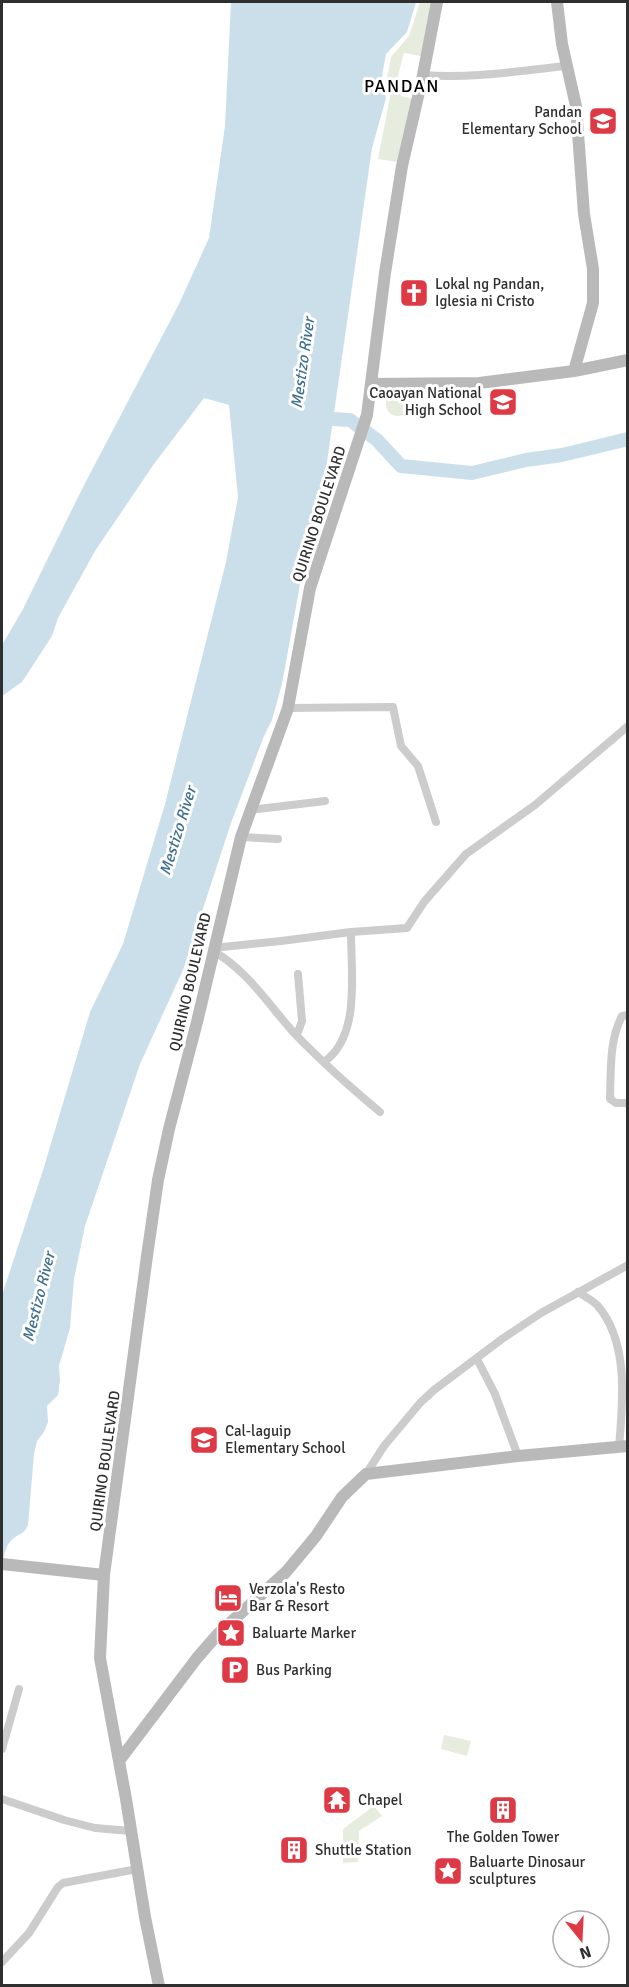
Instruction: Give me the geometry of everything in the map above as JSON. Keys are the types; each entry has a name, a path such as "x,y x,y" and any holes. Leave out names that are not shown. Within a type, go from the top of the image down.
{"street":[{"name":"QUIRINO BOULEVARD","path":"159,1986 100,1658 104,1575 159,1180 169,1128 241,837 288,708 310,588 367,415 377,326 402,166 437,2"},
{"path":"557,2 566,66 576,106 584,214 594,284 593,303 574,372"},
{"path":"423,75 467,76 566,66"},
{"path":"372,384 466,384 574,372 627,360"},
{"path":"288,708 393,707 401,746 418,766 436,822"},
{"path":"213,949 351,932 407,928 424,902 466,854 536,805 627,726"},
{"path":"250,810 325,801"},
{"path":"241,837 278,839"},
{"path":"324,1062 341,1045 350,1023 351,932"},
{"path":"213,949 239,969 297,1035 380,1112"},
{"path":"297,1035 302,1021 298,974"},
{"path":"627,1015 622,1016 616,1026 610,1099 616,1103 627,1103"},
{"path":"119,1761 197,1658 218,1634 286,1572 316,1536 342,1497 366,1474 384,1446 420,1403 434,1390 531,1319 627,1265"},
{"path":"366,1474 623,1446 623,1394 619,1348 612,1326 598,1306 578,1292"},
{"path":"477,1359 506,1421 518,1456"},
{"path":"2,1564 104,1575"},
{"path":"2,1749 20,1689"},
{"path":"2,1799 95,1828 131,1831"},
{"path":"2,1962 28,1933 58,1887 63,1883 137,1869"}],"shaded area":[{"path":"420,2 432,2 421,56 404,53 396,83 401,96 413,99 398,162 378,159 390,97 386,83 391,57 409,36"},
{"path":"398,392 407,395 410,404 407,413 398,416 389,413 386,404 389,395"},
{"path":"444,1735 471,1741 467,1756 441,1749"},
{"path":"374,1806 382,1816 359,1831 358,1862 343,1863 343,1829"}],"water":[{"name":"Mestizo River","path":"231,2 416,2 407,32 386,54 381,82 386,98 372,148 326,469 306,551 282,684 272,720 231,823 183,970 140,1064 85,1226 74,1279 70,1328 59,1366 58,1395 47,1406 48,1422 37,1441 34,1454 28,1525 23,1532 10,1541 4,1555 2,1575 2,1295 44,1167 90,1012 123,944 165,804 226,562 238,497 229,405 204,398 154,464 95,551 58,618 52,636 22,682 2,696 2,645 23,609 82,489 179,304 209,238 225,126"}],"waterway":[{"path":"316,418 350,420 377,440 401,466 472,473 628,439"}],"place":[{"name":"Pandan Elementary School","path":"603,121"},
{"name":"Lokal ng Pandan, Iglesia ni Cristo","path":"414,293"},
{"name":"Caoayan National High School","path":"503,402"},
{"name":"Cal-laguip Elementary School","path":"204,1440"},
{"name":"Verzola's Resto Bar & Resort","path":"228,1598"},
{"name":"Baluarte Marker","path":"231,1633"},
{"name":"Bus Parking","path":"235,1670"},
{"name":"Chapel","path":"337,1800"},
{"name":"The Golden Tower","path":"503,1810"},
{"name":"Shuttle Station","path":"294,1850"},
{"name":"Baluarte Dinosaur sculptures","path":"448,1871"}],"district":[{"name":"PANDAN","path":"402,86"}]}
